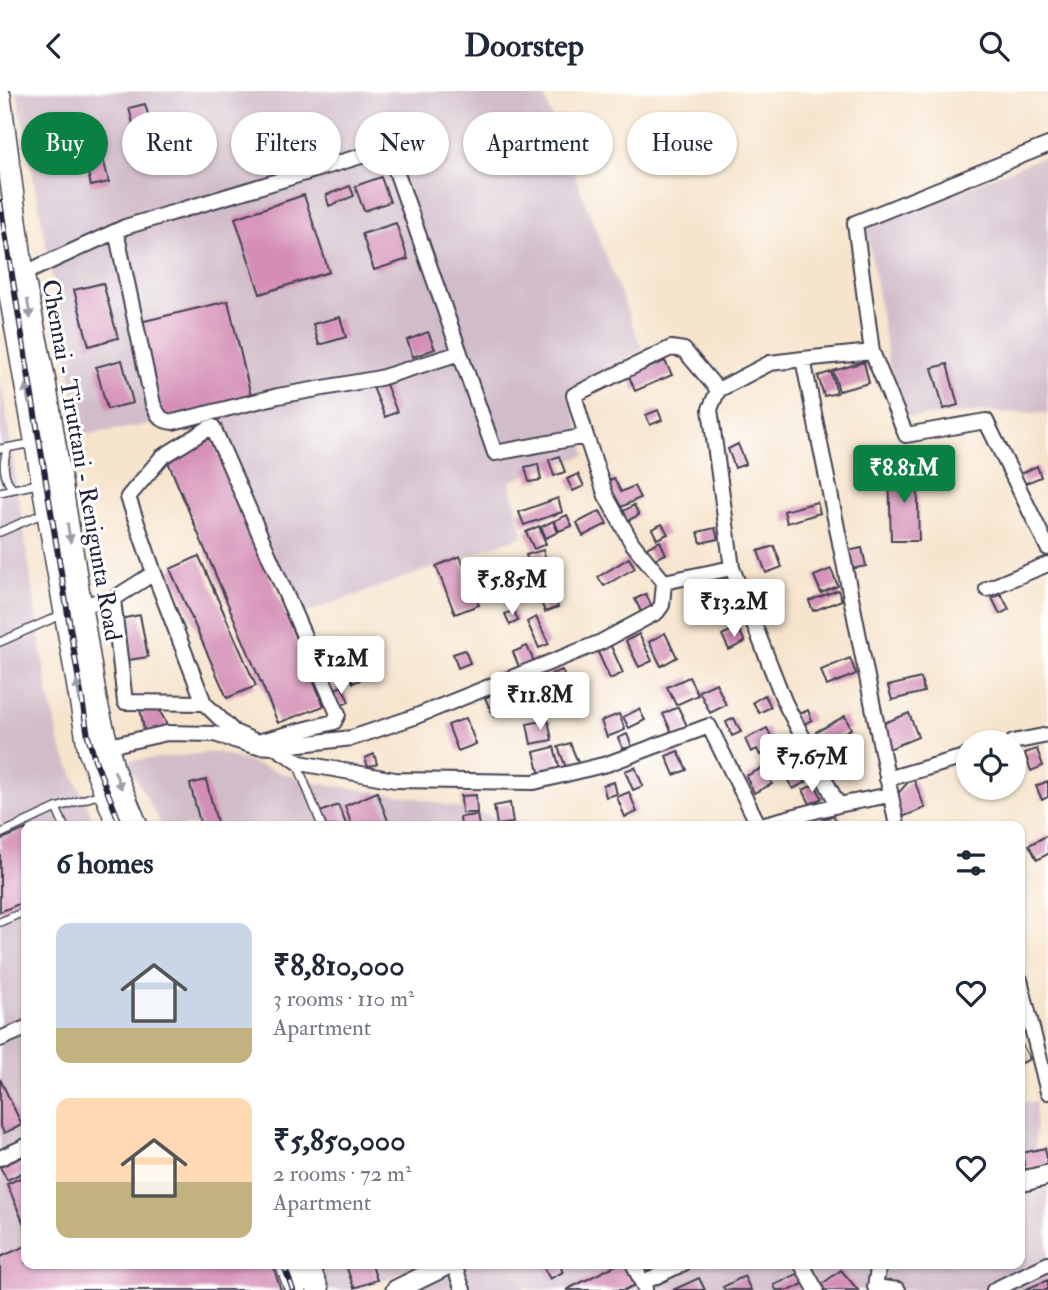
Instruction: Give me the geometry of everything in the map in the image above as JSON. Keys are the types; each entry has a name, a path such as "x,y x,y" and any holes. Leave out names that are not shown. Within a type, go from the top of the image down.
{"main road":[{"name":"Chennai - Tiruttani - Renigunta Road","path":"0,96 10,280 45,382 72,609 105,793 116,821"},
{"name":"Chennai - Tiruttani - Renigunta Road","path":"0,227 47,512 72,609"},
{"name":"Chennai - Tiruttani - Renigunta Road","path":"98,749 114,771 135,821"},
{"path":"1025,1181 1048,1175"},
{"path":"288,1269 296,1290"},
{"path":"309,1269 318,1290"},
{"path":"396,1290 440,1269"}],"street":[{"path":"1048,145 855,223 872,352 906,435 986,421 1048,548"},
{"path":"10,280 116,231 388,148 495,453 586,436"},
{"path":"116,231 153,404 158,416 164,421 173,422 278,396 380,378 460,353"},
{"path":"98,749 167,733 214,734 254,746 275,747 352,738 414,717 601,642 657,612 662,605 664,582 632,543 606,496 574,395 671,348 684,350 718,390"},
{"path":"838,805 785,703 732,568 709,409 718,390 770,363 872,352"},
{"path":"803,359 896,821"},
{"path":"213,428 338,714 334,722 257,742 234,732 204,702 154,573 128,497 162,457 213,428"},
{"path":"986,589 1048,564"},
{"path":"664,582 732,568"},
{"path":"72,609 113,599 154,573"},
{"path":"113,599 125,702 204,702"},
{"path":"275,747 296,761 395,780 534,782 607,764 709,726 756,821"},
{"path":"1026,739 1048,735"},
{"path":"887,779 956,759"},
{"path":"776,821 890,795"},
{"path":"1025,1000 1048,1091"},
{"path":"0,1039 21,1030"},
{"path":"0,1158 21,1148"},
{"path":"994,1290 1048,1263"},
{"path":"454,1269 463,1290"},
{"path":"636,1269 644,1287 674,1269"},
{"path":"805,1269 816,1290"},
{"path":"878,1269 876,1287 898,1290"}],"lane":[{"path":"13,489 8,483 5,471 4,448 35,443"},
{"path":"0,492 42,483"},
{"path":"0,532 47,512"},
{"path":"0,642 72,609"},
{"path":"296,761 320,821"},
{"path":"28,821 56,808 105,793"},
{"path":"56,808 62,821"},
{"path":"0,834 21,824"},
{"path":"0,922 21,913"}],"shaded area":[{"path":"17,91 542,91 550,112 463,112 463,175 575,175 642,349 570,396 586,455 510,481 523,536 299,615 212,415 82,435 33,175 108,175 108,112 21,112"},
{"path":"1048,155 1048,413 990,412 909,417 890,371 867,228"},
{"path":"0,373 47,687 60,745 94,821 21,821 21,1248 0,1257"},
{"path":"217,752 310,782 417,798 511,821 159,821 127,761"},
{"path":"1025,1102 1036,1102 1035,1167 1025,1167"},
{"path":"1048,1188 1048,1290 529,1290 528,1287 521,1290 407,1290 455,1269 1025,1269 1025,1196"},
{"path":"317,1269 409,1269 359,1290 326,1290"}],"building":[{"path":"145,104 147,112 130,112 129,108"},
{"path":"88,175 107,175 109,182 91,186"},
{"path":"381,177 390,202 364,211 355,186"},
{"path":"350,186 354,196 329,206 326,195"},
{"path":"304,195 329,272 260,294 235,218"},
{"path":"396,223 408,259 374,270 362,234"},
{"path":"103,283 118,338 89,346 74,290"},
{"path":"228,301 251,396 164,417 140,322"},
{"path":"340,317 346,337 319,345 313,324"},
{"path":"428,332 435,349 413,357 407,340"},
{"path":"122,360 133,403 107,409 96,367"},
{"path":"665,361 672,375 635,391 629,376"},
{"path":"864,362 869,383 839,391 833,371"},
{"path":"947,364 958,405 944,409 932,368"},
{"path":"831,372 837,393 824,396 818,376"},
{"path":"385,382 397,412 385,417 373,387"},
{"path":"658,410 662,420 650,425 646,415"},
{"path":"212,436 324,706 278,723 166,457"},
{"path":"738,444 746,464 735,468 728,449"},
{"path":"559,456 565,472 554,476 549,460"},
{"path":"538,464 541,480 529,482 525,467"},
{"path":"1037,466 1041,477 1024,484 1020,474"},
{"path":"917,469 919,541 891,541 889,470"},
{"path":"578,474 584,486 573,491 567,479"},
{"path":"614,478 621,492 634,486 640,498 617,509 604,483"},
{"path":"558,498 562,512 524,525 519,512"},
{"path":"817,502 820,513 787,523 784,511"},
{"path":"634,505 639,515 627,521 622,512"},
{"path":"600,511 607,524 583,536 577,523"},
{"path":"567,515 572,526 559,531 554,521"},
{"path":"553,521 558,532 546,538 541,527"},
{"path":"662,524 668,534 657,539 652,529"},
{"path":"539,526 546,544 534,549 526,532"},
{"path":"715,528 718,539 701,543 698,532"},
{"path":"660,541 666,554 652,560 646,548"},
{"path":"774,546 782,567 766,573 758,551"},
{"path":"862,548 866,566 851,569 848,551"},
{"path":"543,550 551,576 534,581 526,555"},
{"path":"199,556 256,686 227,698 170,569"},
{"path":"460,556 479,605 455,614 436,566"},
{"path":"629,558 635,568 604,586 598,577"},
{"path":"831,569 838,586 821,593 814,576"},
{"path":"838,590 842,600 813,611 809,601"},
{"path":"551,591 558,607 545,612 539,596"},
{"path":"646,594 653,609 642,614 635,599"},
{"path":"1001,594 1009,609 1000,614 992,598"},
{"path":"514,610 518,621 510,625 505,614"},
{"path":"140,615 148,657 128,660 120,619"},
{"path":"536,617 549,644 539,648 527,622"},
{"path":"738,627 745,642 729,650 722,635"},
{"path":"665,633 677,657 661,666 649,642"},
{"path":"639,634 652,661 639,667 626,641"},
{"path":"610,644 623,673 610,679 597,650"},
{"path":"527,646 536,666 521,672 513,652"},
{"path":"465,650 470,663 458,668 453,654"},
{"path":"850,658 856,674 827,686 821,670"},
{"path":"355,666 360,680 353,683 347,669"},
{"path":"562,670 569,688 558,693 551,674"},
{"path":"689,677 698,695 676,705 667,687"},
{"path":"921,678 924,692 892,700 888,686"},
{"path":"716,683 726,705 710,713 699,691"},
{"path":"342,686 349,702 340,706 333,690"},
{"path":"495,693 503,713 494,717 485,698"},
{"path":"765,695 771,707 759,713 753,702"},
{"path":"158,707 169,729 144,730 140,709"},
{"path":"678,707 689,730 674,737 663,714"},
{"path":"639,709 645,720 629,728 623,717"},
{"path":"808,710 812,720 798,727 793,717"},
{"path":"909,713 918,737 889,749 879,725"},
{"path":"619,714 625,730 607,737 601,721"},
{"path":"845,716 851,729 822,744 816,732"},
{"path":"466,718 476,744 458,751 448,725"},
{"path":"734,718 741,732 732,736 726,722"},
{"path":"548,720 552,740 531,744 527,724"},
{"path":"767,728 776,746 760,755 757,749 751,752 745,739"},
{"path":"627,734 633,749 623,748 618,738"},
{"path":"570,743 579,765 567,770 558,747"},
{"path":"789,743 797,759 784,766 776,750"},
{"path":"554,747 560,770 540,775 534,752"},
{"path":"1037,749 1043,766 1031,771 1026,753"},
{"path":"678,751 687,770 674,775 666,756"},
{"path":"374,754 377,764 368,767 365,758"},
{"path":"635,767 643,786 633,790 625,771"},
{"path":"764,767 772,784 754,793 746,776"},
{"path":"800,771 806,782 793,789 787,779"},
{"path":"206,780 217,821 200,821 190,784"},
{"path":"914,780 925,808 900,818 895,797 908,782"},
{"path":"1048,781 1048,797 1042,800 1036,786"},
{"path":"614,782 617,794 606,797 603,785"},
{"path":"815,784 822,798 810,804 803,790"},
{"path":"377,792 388,821 350,821 345,806"},
{"path":"629,792 637,812 625,817 617,797"},
{"path":"476,795 477,813 462,813 461,796"},
{"path":"510,803 513,821 496,821 494,806"},
{"path":"338,805 345,821 324,821 320,812"},
{"path":"477,815 478,821 460,821 460,817"},
{"path":"833,815 836,821 822,821"},
{"path":"21,831 21,903 0,912 0,840"},
{"path":"1048,835 1048,854 1037,860 1029,845"},
{"path":"0,1079 21,1125 4,1133 0,1125"},
{"path":"1045,1148 1048,1165 1025,1170 1025,1152"},
{"path":"21,1157 21,1173 7,1180 0,1167"},
{"path":"21,1177 21,1217 7,1184"},
{"path":"21,1248 21,1269 274,1269 281,1290 0,1290 0,1257"},
{"path":"347,1269 373,1269 377,1280 354,1288"},
{"path":"544,1269 562,1269 563,1272 550,1279"},
{"path":"608,1269 628,1269 637,1284 625,1290 566,1290"},
{"path":"841,1270 858,1290 820,1290 818,1287"},
{"path":"799,1273 805,1283 791,1290 776,1290 774,1285"},
{"path":"744,1276 751,1290 725,1290 723,1287"},
{"path":"699,1278 705,1290 673,1290"},
{"path":"1048,1280 1048,1290 1024,1290"}],"railway":[{"path":"0,202 88,736 119,821"},
{"path":"285,1269 293,1290"}]}
